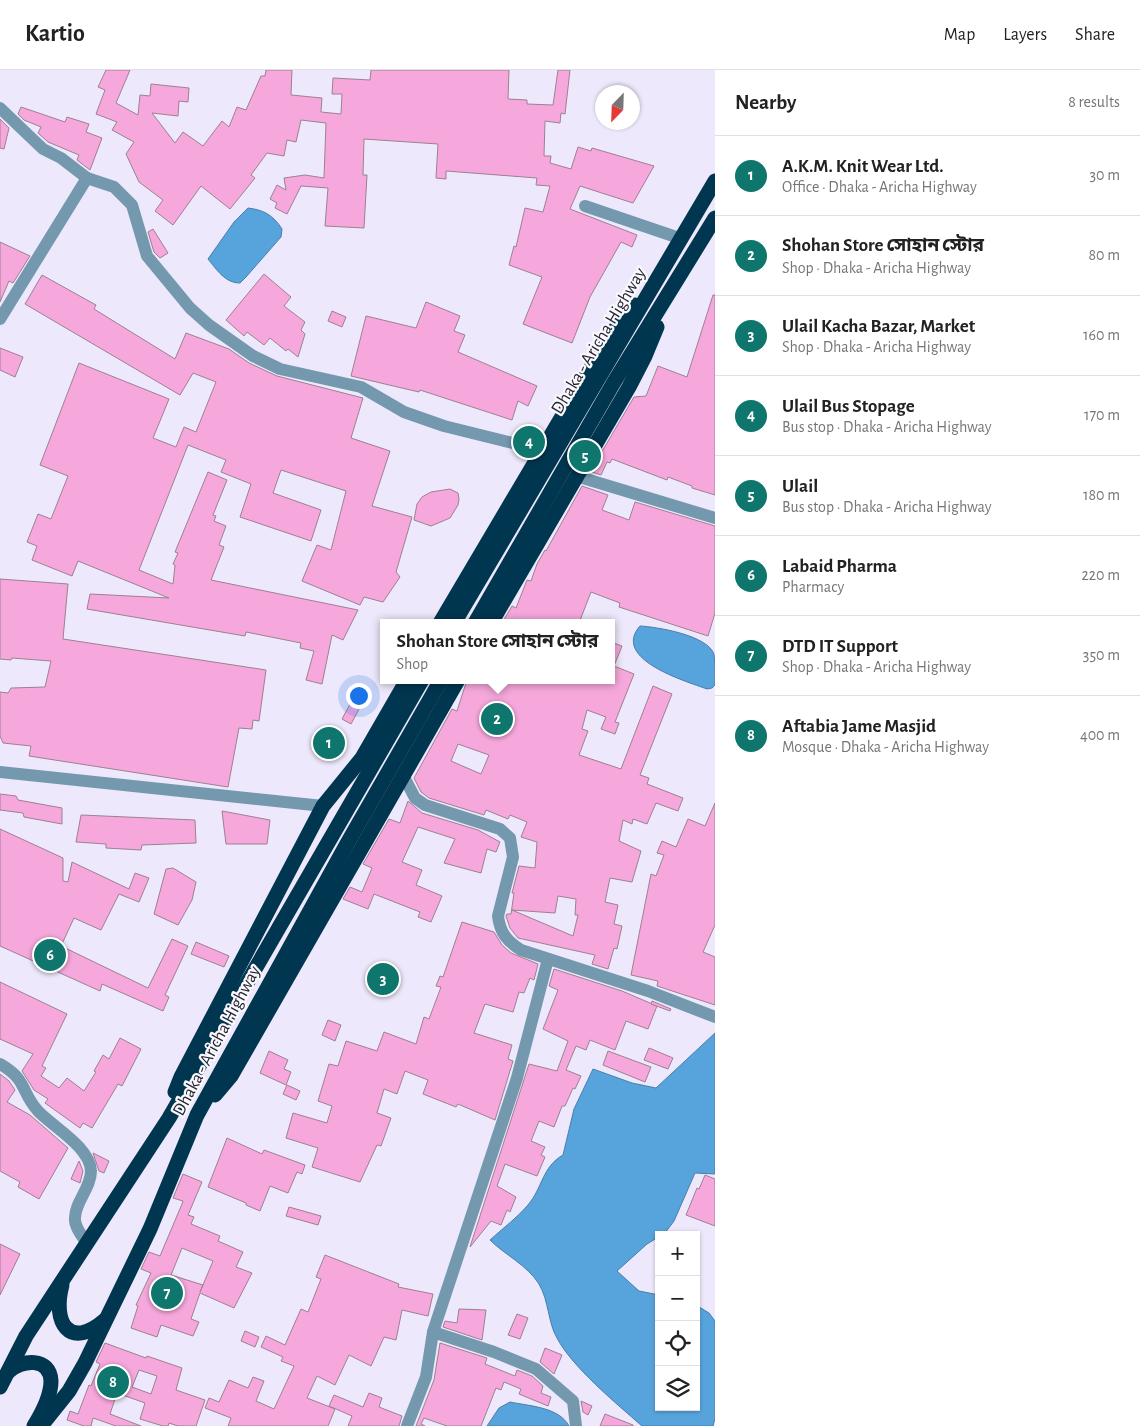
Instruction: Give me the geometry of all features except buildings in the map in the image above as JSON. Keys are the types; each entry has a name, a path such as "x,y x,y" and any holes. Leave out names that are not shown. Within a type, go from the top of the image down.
{"highway":[{"name":"Dhaka - Aricha Highway","path":"456,619 715,181"},
{"name":"Dhaka - Aricha Highway","path":"476,619 614,382 715,218"},
{"path":"442,619 541,450 623,317 655,284"},
{"path":"493,619 645,356 669,292"},
{"path":"169,1118 181,1077 323,806 362,758 405,684"},
{"name":"Dhaka - Aricha Highway","path":"3,1381 26,1336 169,1118 420,684"},
{"name":"Dhaka - Aricha Highway","path":"41,1426 69,1391 108,1318 150,1229 196,1115 348,842 439,684"},
{"path":"196,1115 231,1076 456,684"},
{"path":"64,1276 58,1301 58,1314 62,1325 71,1331 81,1334 94,1330 108,1318"},
{"path":"3,1381 16,1365 25,1362 36,1362 45,1369 51,1379 50,1392 34,1426"}],"street":[{"path":"0,108 44,148 61,158 87,178 114,188 132,205 147,256 190,308 209,326 253,356 280,369 361,387 404,412 444,426 541,450"},
{"path":"0,319 87,178"},
{"path":"585,206 682,239"},
{"path":"576,476 715,518"},
{"path":"0,772 323,806"},
{"path":"403,775 415,798 424,805 505,832 512,844 513,857 498,916 499,924 507,941 521,950 648,990 715,1016"},
{"path":"407,1426 426,1377 433,1332 517,1078 548,959"},
{"path":"0,1064 14,1072 21,1080 30,1101 39,1112 75,1143 87,1158 91,1169 90,1179 74,1217 86,1242"},
{"path":"433,1332 494,1352 536,1369 572,1401 576,1426"}],"water":[{"path":"248,208 259,210 272,217 282,229 281,237 240,283 230,281 222,275 208,259 234,222"},
{"path":"640,626 681,633 710,647 714,654 715,685 707,689 654,667 635,649 634,638"},
{"path":"715,1033 715,1174 695,1173 674,1221 666,1231 655,1231 655,1239 617,1271 639,1291 655,1294 655,1411 700,1411 700,1307 709,1313 715,1321 715,1418 713,1426 642,1426 596,1385 573,1361 554,1332 545,1298 539,1284 528,1271 490,1240 528,1205 551,1165 563,1155 574,1109 593,1069 632,1083 656,1088"},
{"path":"510,1402 551,1411 569,1426 487,1426 499,1408"}],"place":[{"name":"Ulail Bus Stopage","path":"529,442"},
{"name":"Ulail","path":"585,456"},
{"name":"Shohan Store সোহান স্টোর","path":"497,719"},
{"name":"A.K.M. Knit Wear Ltd.","path":"329,743"},
{"name":"Labaid Pharma","path":"50,955"},
{"name":"Ulail Kacha Bazar, Market","path":"383,979"},
{"name":"DTD IT Support","path":"167,1293"},
{"name":"Aftabia Jame Masjid","path":"113,1382"}]}
